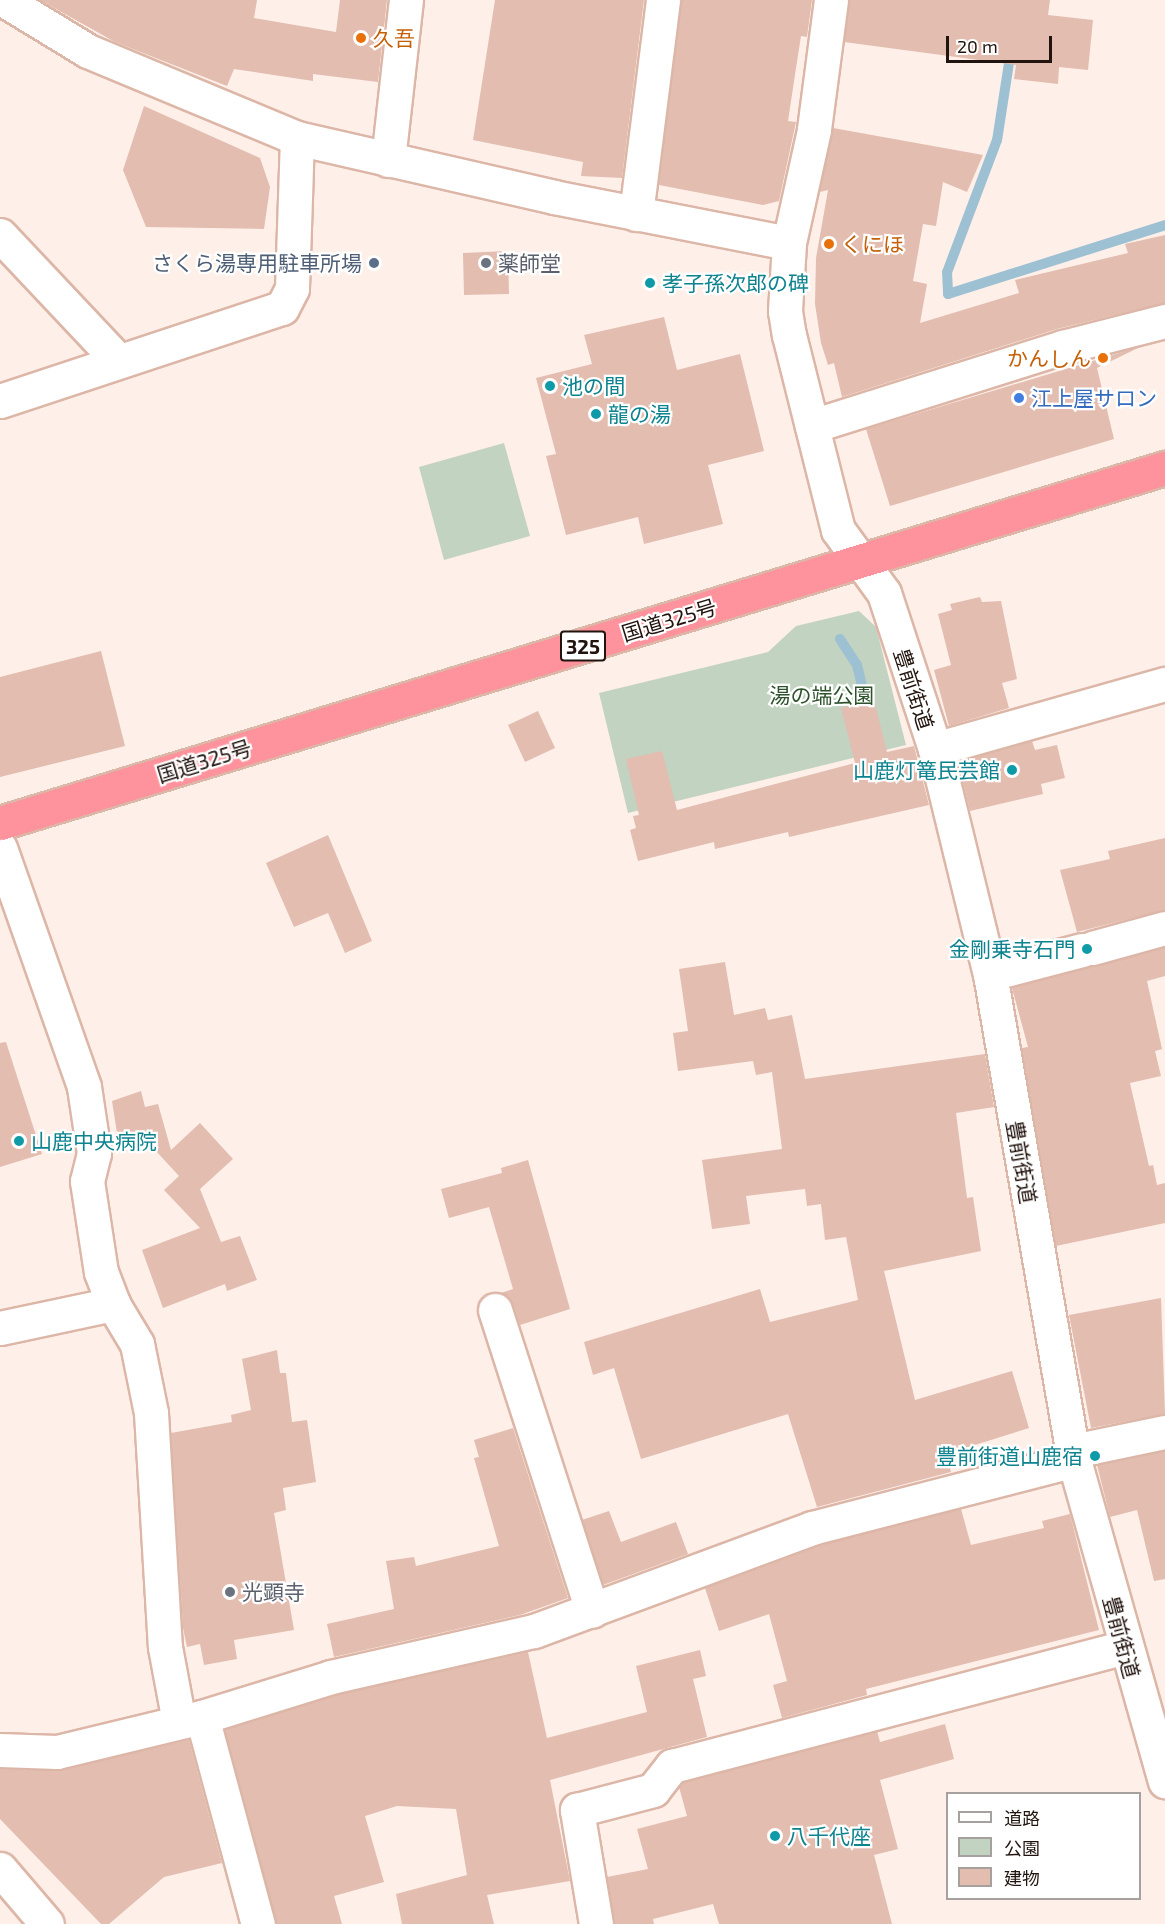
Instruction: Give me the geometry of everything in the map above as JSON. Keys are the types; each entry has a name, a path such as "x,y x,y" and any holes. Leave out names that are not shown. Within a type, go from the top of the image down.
{"highway":[{"name":"国道325号","path":"0,823 1165,468"}],"street":[{"path":"4,0 88,51 297,138 636,214 789,243"},
{"path":"388,160 406,0"},
{"path":"636,214 663,0"},
{"name":"豊前街道","path":"831,0 814,130 789,243 785,311 838,530 884,593 935,748 990,974 1073,1455 1124,1647 1163,1777"},
{"path":"0,401 117,359 282,308 292,288 297,138"},
{"path":"0,235 117,359"},
{"path":"812,426 1063,347 1165,321"},
{"path":"935,748 1165,684"},
{"path":"0,848 84,1087 94,1153 87,1181 101,1272 113,1304 137,1344 151,1413 165,1647 258,1924"},
{"path":"990,974 1165,928"},
{"path":"0,1328 113,1304"},
{"path":"495,1310 592,1611"},
{"path":"0,1750 57,1752 190,1719 330,1677 534,1631 812,1528 1073,1455 1165,1432"},
{"path":"596,1924 577,1810 653,1790 672,1766 1124,1647"},
{"path":"0,1869 47,1924"}],"green space":[{"path":"504,443 530,536 444,560 419,467"},
{"name":"湯の端公園","path":"859,611 876,627 906,745 628,813 599,693 768,652 796,626"}],"building":[{"path":"40,0 257,0 254,18 336,32 340,0 387,0 378,82 313,74 313,81 234,69 227,86 115,42"},
{"path":"495,0 644,0 622,178 581,176 583,162 473,140"},
{"path":"681,0 812,0 807,37 801,36 788,121 796,122 779,201 763,205 659,185"},
{"path":"849,0 1050,0 1048,15 1093,20 1088,70 1059,67 1058,84 1014,79 1016,65 844,42"},
{"path":"144,106 260,158 270,187 264,229 146,227 123,170"},
{"path":"833,128 983,155 967,192 943,182 936,226 923,224 913,281 927,284 920,323 1019,293 1015,280 1128,253 1125,244 1165,235 1165,303 1057,329 842,397 834,363 828,365 821,343 815,304 816,258 828,190 820,192"},
{"name":"薬師堂","path":"508,251 509,294 464,295 463,253"},
{"path":"664,317 677,370 740,354 764,451 708,465 723,524 644,544 638,517 566,535 546,456 556,454 536,378 592,364 584,335"},
{"path":"1142,346 1097,368 1114,439 890,506 866,429"},
{"path":"980,597 982,602 1001,601 1017,679 1002,683 1009,708 949,726 934,670 951,665 938,614 952,610 950,604"},
{"path":"101,651 125,746 0,777 0,677"},
{"path":"874,700 887,752 914,746 929,805 789,837 788,832 715,849 714,842 638,861 630,830 636,828 633,816 639,815 626,759 662,751 677,810 855,763 841,708"},
{"path":"538,711 555,748 525,762 508,725"},
{"name":"山鹿灯篭民芸館","path":"1032,741 1035,750 1057,745 1065,778 1041,784 1043,794 970,811 958,762"},
{"path":"328,835 372,941 345,953 328,913 294,927 266,863"},
{"path":"1165,838 1165,910 1077,932 1060,870 1110,859 1108,851"},
{"path":"1165,947 1165,976 1147,981 1162,1049 1155,1051 1161,1076 1130,1083 1149,1166 1153,1165 1157,1185 1165,1183 1165,1223 1056,1246 1022,1048 1028,1047 1012,988"},
{"path":"725,962 734,1015 765,1008 768,1020 792,1015 805,1079 985,1054 994,1107 956,1113 967,1198 973,1197 981,1251 884,1271 915,1400 1012,1371 1029,1428 946,1454 951,1472 817,1507 788,1414 641,1459 614,1368 593,1375 584,1342 760,1289 770,1322 858,1300 846,1237 825,1240 821,1204 807,1206 805,1189 746,1196 750,1224 712,1229 702,1160 782,1149 772,1072 756,1075 753,1061 678,1071 673,1033 688,1031 679,969"},
{"path":"6,1042 42,1154 0,1167 0,1043"},
{"path":"141,1091 145,1107 158,1104 171,1150 200,1123 233,1159 200,1189 221,1242 240,1236 257,1280 227,1291 225,1284 163,1308 142,1250 200,1228 164,1190 179,1176 144,1138 120,1152 112,1101"},
{"path":"528,1160 570,1309 520,1325 513,1304 501,1293 513,1289 489,1207 449,1218 441,1189 502,1173 501,1168"},
{"path":"1161,1298 1165,1414 1091,1428 1069,1315"},
{"path":"277,1350 280,1373 286,1373 292,1422 307,1420 316,1482 283,1488 286,1510 274,1513 294,1630 234,1640 237,1659 204,1665 200,1644 187,1647 183,1628 171,1433 232,1422 231,1415 251,1410 242,1359"},
{"path":"513,1428 568,1598 520,1615 334,1657 327,1624 394,1609 386,1561 414,1557 416,1566 499,1546 474,1458 479,1457 474,1440"},
{"path":"1165,1451 1165,1579 1154,1581 1137,1510 1110,1517 1097,1465"},
{"path":"961,1509 971,1545 1044,1528 1042,1521 1070,1514 1099,1630 866,1689 867,1695 782,1718 773,1685 787,1681 769,1614 719,1631 705,1588 828,1543"},
{"path":"609,1511 621,1542 676,1522 688,1554 603,1585 582,1520"},
{"path":"700,1650 706,1676 693,1679 707,1737 550,1780 570,1881 487,1895 494,1924 402,1924 396,1894 467,1875 456,1809 397,1806 365,1816 384,1882 334,1896 342,1924 276,1924 225,1730 343,1693 528,1652 547,1738 647,1712 636,1666"},
{"name":"八千代座","path":"945,1724 954,1759 880,1780 898,1849 874,1855 892,1924 719,1924 713,1904 653,1919 654,1924 614,1924 607,1877 648,1869 637,1829 687,1816 679,1787 683,1783 877,1731 880,1742"},
{"path":"189,1740 222,1863 164,1877 109,1924 101,1924 0,1819 0,1769 61,1770"}],"waterway":[{"path":"1011,50 997,140 947,272 948,294 1165,225"},
{"path":"840,639 857,665 869,715"}],"place":[{"name":"久吾","path":"361,38"},
{"name":"くにほ","path":"829,244"},
{"name":"さくら湯専用駐車所場","path":"374,263"},
{"name":"薬師堂","path":"486,263"},
{"name":"孝子孫次郎の碑","path":"650,283"},
{"name":"かんしん","path":"1103,358"},
{"name":"池の間","path":"550,386"},
{"name":"江上屋サロン","path":"1019,398"},
{"name":"龍の湯","path":"596,414"},
{"name":"山鹿灯篭民芸館","path":"1012,770"},
{"name":"金剛乗寺石門","path":"1087,949"},
{"name":"山鹿中央病院","path":"19,1141"},
{"name":"豊前街道山鹿宿","path":"1095,1456"},
{"name":"光顕寺","path":"230,1592"},
{"name":"八千代座","path":"775,1836"}]}
